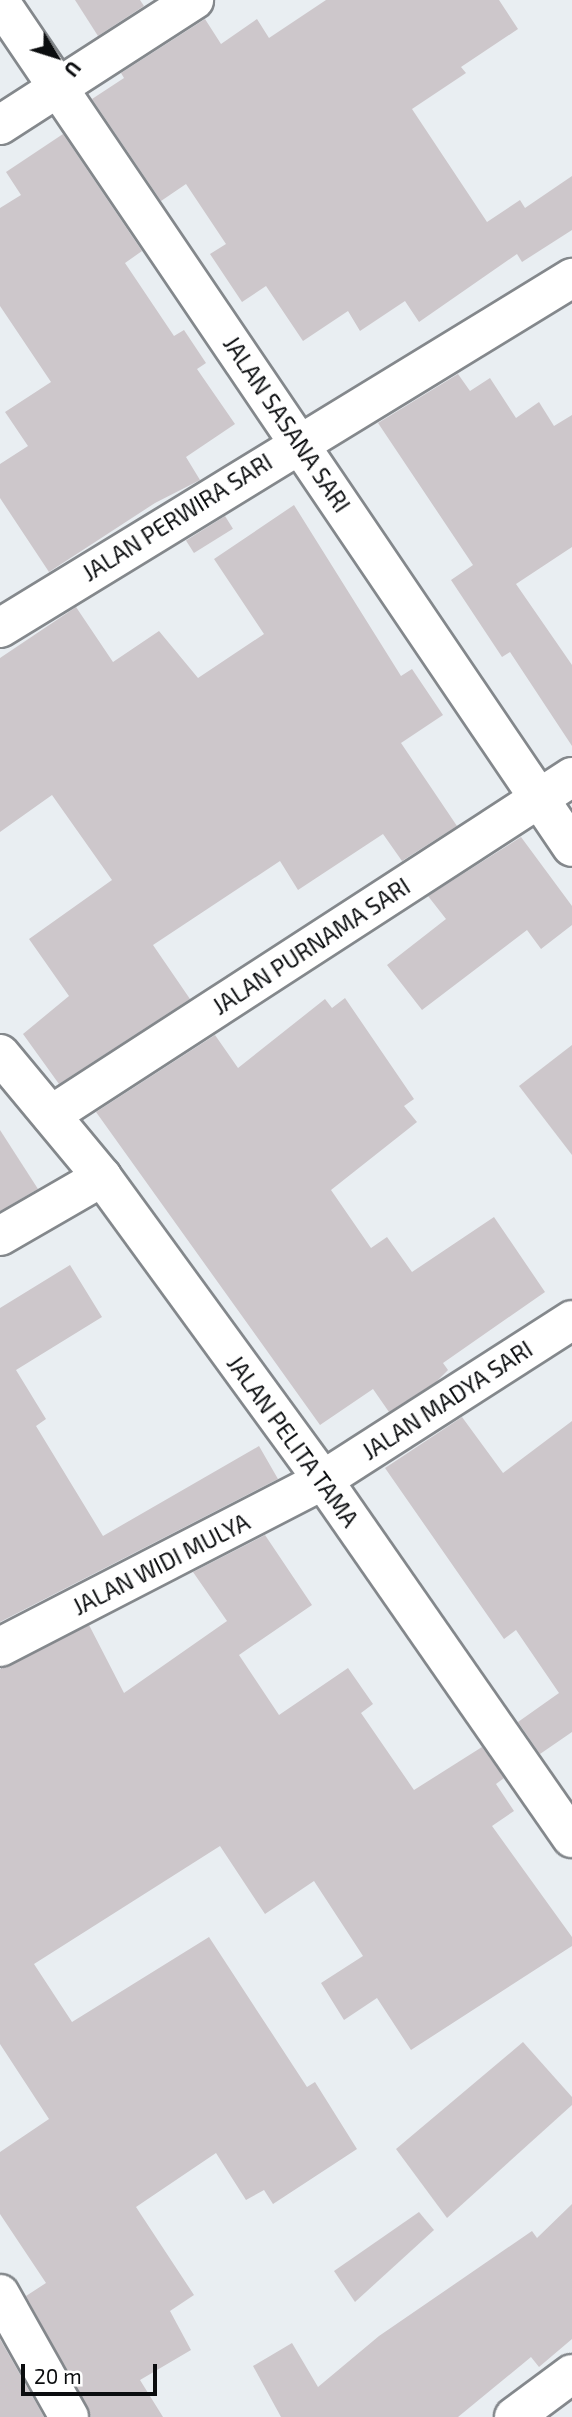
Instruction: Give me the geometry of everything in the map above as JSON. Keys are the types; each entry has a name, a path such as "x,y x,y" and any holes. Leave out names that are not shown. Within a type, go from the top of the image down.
{"street":[{"path":"0,125 194,0"},
{"name":"JALAN SASANA SARI","path":"0,2 59,85 572,847"},
{"name":"JALAN PERWIRA SARI","path":"0,628 299,441 572,278"},
{"name":"JALAN PURNAMA SARI","path":"51,1115 572,777"},
{"name":"JALAN PELITA TAMA","path":"0,1054 102,1177 323,1480 572,1838"},
{"path":"0,1236 102,1177"},
{"name":"JALAN MADYA SARI","path":"323,1480 572,1320"},
{"name":"JALAN WIDI MULYA","path":"0,1647 323,1480"},
{"path":"0,2294 69,2417"},
{"path":"514,2417 572,2374"}],"building":[{"path":"75,0 140,0 144,6 98,36"},
{"path":"326,0 499,0 518,29 461,67 466,73 412,109 487,222 520,200 525,208 572,176 572,230 522,262 517,254 419,322 405,301 360,331 348,311 303,341 266,286 242,302 210,254 226,244 186,184 161,201 92,99 124,78 121,73 205,19 221,44 257,19 269,38"},
{"path":"63,134 142,251 125,263 174,336 184,330 206,363 197,369 235,424 186,457 200,480 155,503 49,572 0,498 0,464 28,446 5,412 51,382 0,306 0,208 21,195 6,172"},
{"path":"458,374 470,391 490,378 516,418 539,402 554,426 572,415 572,547 516,584 572,665 572,746 510,652 502,657 451,580 473,565 378,423"},
{"path":"294,505 401,676 412,669 443,715 401,743 457,826 402,861 383,834 298,890 280,861 153,945 190,999 59,1084 23,1034 69,996 29,939 112,880 52,795 0,832 0,658 76,607 113,662 159,631 198,678 264,634 214,559"},
{"path":"225,516 233,529 194,553 186,540"},
{"path":"521,837 572,906 572,925 541,949 527,930 422,1010 387,965 446,919 428,896"},
{"path":"345,998 414,1099 404,1106 417,1122 331,1190 371,1248 387,1237 412,1272 494,1217 545,1292 443,1363 448,1370 436,1382 389,1412 373,1389 320,1425 96,1112 215,1035 238,1068 325,999 332,1008"},
{"path":"572,1045 572,1155 519,1086"},
{"path":"0,1130 38,1189 0,1211"},
{"path":"70,1265 102,1317 16,1370 46,1419 36,1426 103,1536 259,1446 278,1479 0,1622 0,1308"},
{"path":"462,1417 503,1473 572,1421 572,1732 540,1754 518,1722 559,1693 516,1630 504,1639 385,1468"},
{"path":"265,1535 312,1605 239,1655 279,1715 348,1668 373,1704 361,1713 414,1790 482,1747 504,1778 496,1784 514,1811 492,1826 572,1937 572,1946 411,2050 377,1998 344,2020 321,1983 363,1956 314,1881 265,1914 220,1846 34,1964 72,2022 209,1937 307,2087 315,2082 357,2149 273,2204 264,2190 246,2200 216,2153 136,2207 194,2295 170,2311 191,2350 140,2380 163,2417 91,2417 26,2296 46,2283 0,2214 0,2152 49,2119 0,2044 0,1669 89,1625 124,1693 227,1621 193,1572"},
{"path":"523,2042 572,2097 572,2105 447,2218 396,2149"},
{"path":"572,2204 572,2339 539,2367 531,2357 458,2417 281,2417 253,2366 292,2343 318,2387 379,2336 532,2231 537,2238"},
{"path":"419,2212 434,2230 355,2302 334,2271"},
{"path":"0,2339 44,2417 0,2417"}]}
